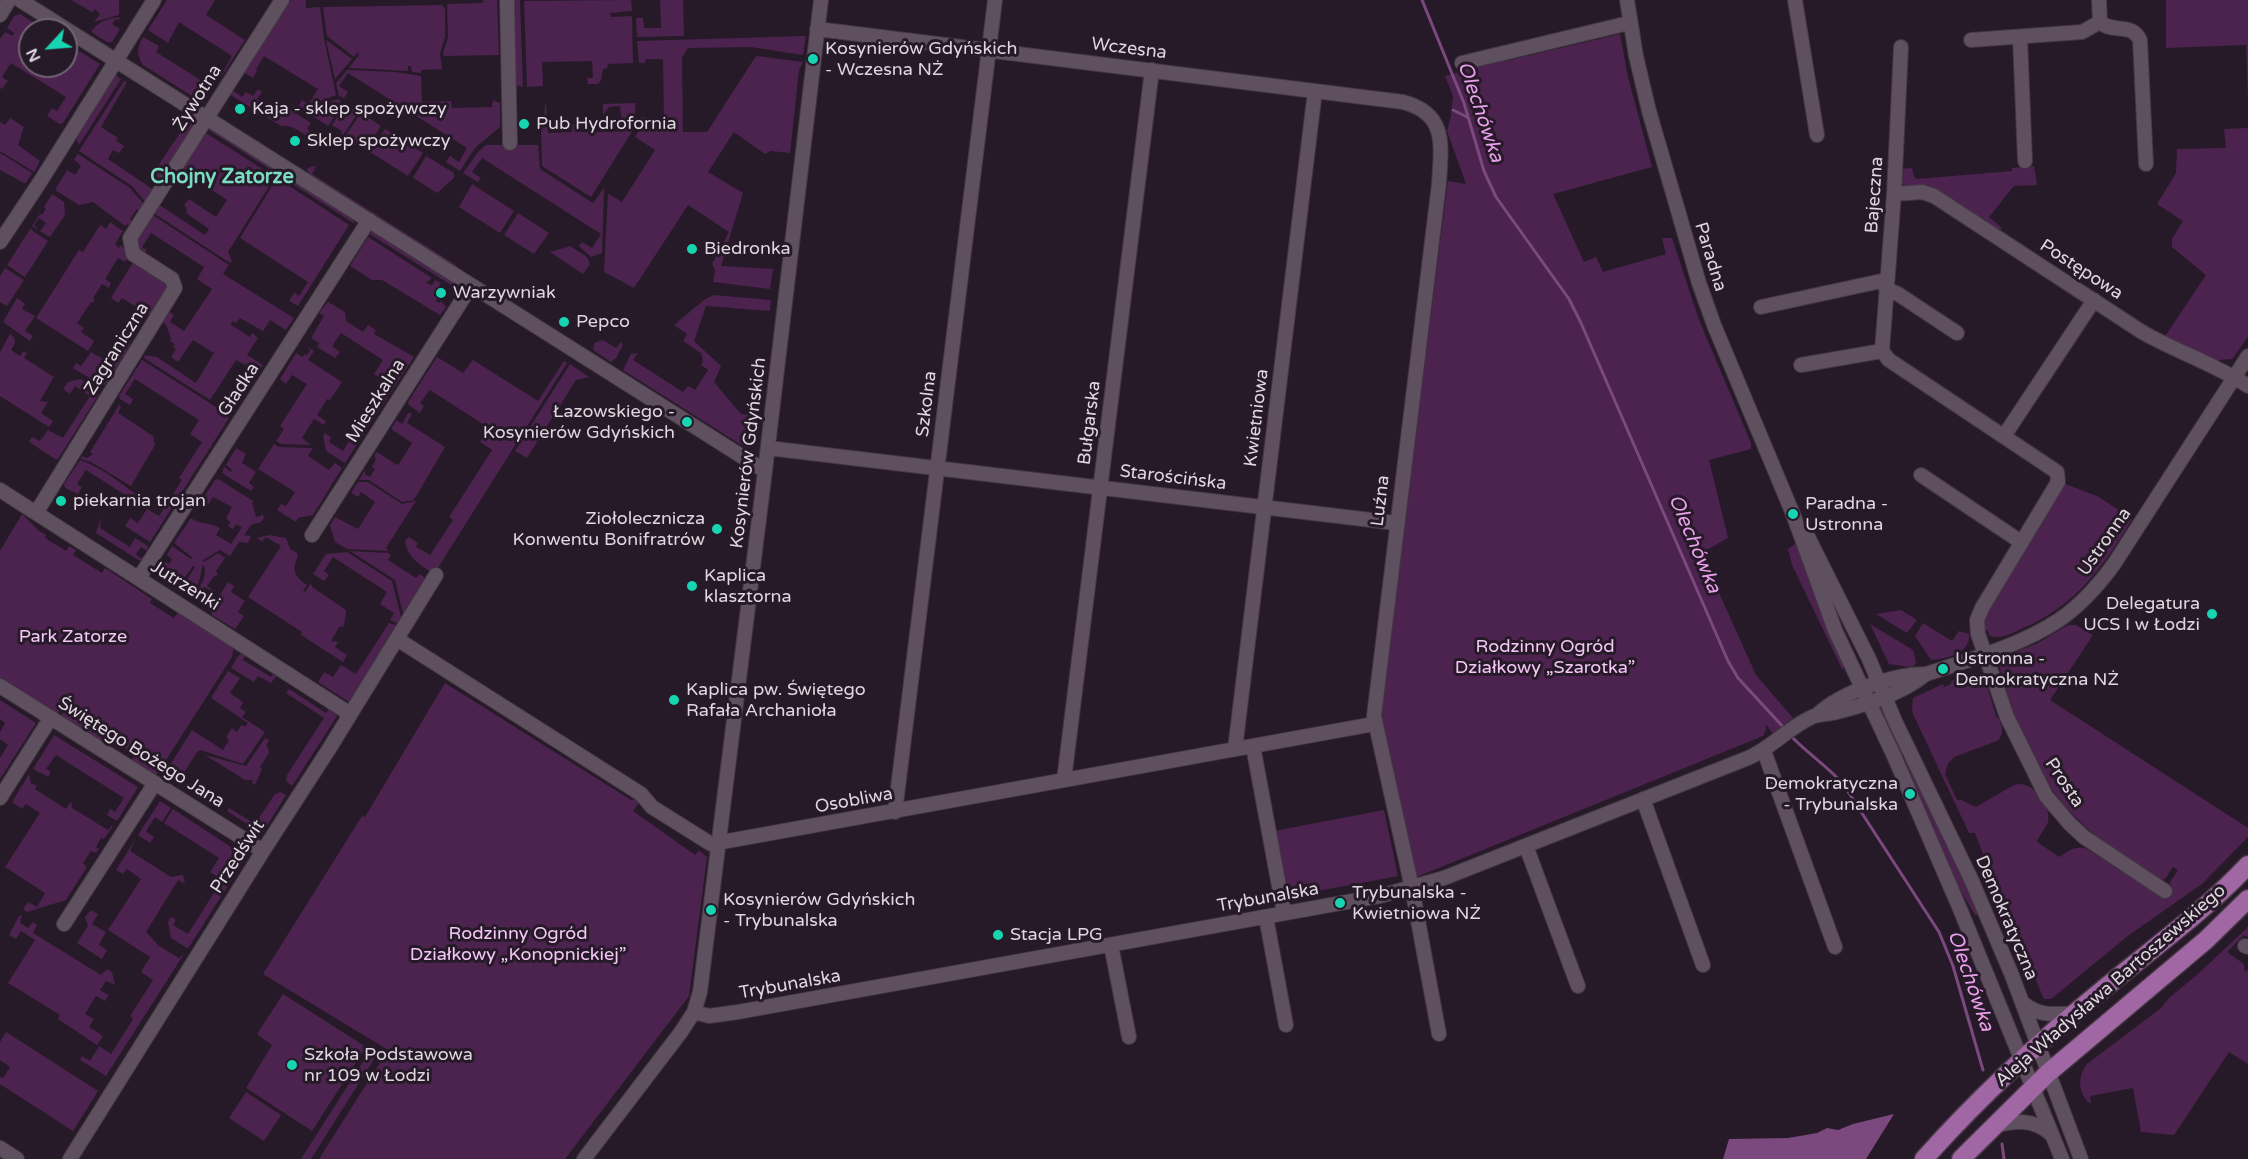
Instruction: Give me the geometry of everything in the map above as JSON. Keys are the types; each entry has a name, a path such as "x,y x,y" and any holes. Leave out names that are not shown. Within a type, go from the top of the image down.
{"main road":[{"name":"Aleja Władysława Bartoszewskiego","path":"1924,1159 1972,1107 2022,1059 2074,1013 2194,917 2248,865"},
{"name":"Aleja Władysława Bartoszewskiego","path":"1960,1159 2048,1073 2206,940 2248,899"}],"street":[{"path":"0,15 9,0"},
{"path":"20,0 765,471"},
{"path":"0,242 154,0"},
{"name":"Żywotna","path":"145,216 282,0"},
{"path":"507,0 510,143"},
{"name":"Kosynierów Gdyńskich","path":"584,1159 694,1012 704,970 820,0"},
{"name":"Szkolna","path":"895,812 995,0"},
{"name":"Paradna","path":"1627,0 1629,22 1642,84 1698,283 1793,514 1834,630 1866,696"},
{"path":"1795,0 1816,135"},
{"path":"2099,0 2100,22"},
{"path":"1462,63 1629,22"},
{"path":"2100,22 2111,29 2131,30 2138,34 2140,40 2145,164"},
{"path":"1971,40 2082,32 2100,22"},
{"name":"Wczesna","path":"817,29 1403,102 1419,108 1432,118"},
{"path":"2020,37 2025,161"},
{"name":"Bajeczna","path":"1882,348 1894,194 1901,46"},
{"name":"Bułgarska","path":"1064,780 1152,70"},
{"name":"Kwietniowa","path":"1235,749 1315,91"},
{"name":"Luźna","path":"1432,118 1440,135 1439,184 1396,523 1374,724 1412,888 1439,1034"},
{"name":"Postępowa","path":"1894,194 1922,192 1934,196 2166,346 2197,358 2248,386"},
{"name":"Zagraniczna","path":"36,513 175,288 172,279 132,251 130,238 145,216"},
{"name":"Gładka","path":"140,578 369,220"},
{"path":"1761,306 1886,285 1957,333"},
{"name":"Mieszkalna","path":"312,535 471,286"},
{"path":"1801,365 1882,348 1889,360 2004,436 2094,300"},
{"name":"Ustronna","path":"1882,690 1914,684 1926,674 2038,632 2058,621 2092,592 2122,552 2248,356"},
{"name":"Prosta","path":"2004,436 2054,469 2059,477 1979,614 1978,634 1984,654 2007,717 2046,796 2070,824 2085,837 2165,891"},
{"name":"Starościńska","path":"768,448 1396,523"},
{"path":"1921,475 2021,542"},
{"name":"Jutrzenki","path":"0,490 287,672 349,715"},
{"name":"Paradna","path":"1793,514 1807,535 1869,659 1882,690"},
{"name":"Przedświt","path":"70,1159 436,576"},
{"path":"397,639 641,794 652,807 707,844 719,844"},
{"name":"Świętego Bożego Jana","path":"0,686 263,851"},
{"name":"Trybunalska","path":"694,1012 709,1016 738,1012 1266,917 1412,888 1444,878 1764,751 1828,705 1882,690"},
{"name":"Demokratyczna","path":"1882,690 1971,879 2023,1003 2081,1159"},
{"path":"1866,696 1960,909 2062,1159"},
{"path":"0,798 50,719"},
{"name":"Osobliwa","path":"719,844 1374,724"},
{"path":"1253,746 1284,913"},
{"path":"1764,751 1835,947"},
{"path":"64,924 155,783"},
{"path":"1643,799 1703,965"},
{"path":"1526,846 1578,986"},
{"path":"1266,917 1286,1025"},
{"path":"1111,945 1129,1037"},
{"path":"2023,1003 2032,1010 2046,1014 2074,1013"},
{"path":"1992,1126 2011,1122 2028,1122 2041,1126 2051,1134"},
{"path":"0,1148 17,1159"}],"green space":[{"path":"71,0 119,0 119,15 94,22 100,14 95,9 92,12"},
{"path":"167,0 215,0 206,15 245,40 221,77 212,72 216,65 224,70 232,56 179,22 168,43 148,30"},
{"path":"306,0 306,8 320,7 336,95 301,109 298,107 302,100 309,104 318,89 264,56 253,78 240,70 288,1"},
{"path":"483,0 497,0 499,55 444,56 448,38 447,4 483,3"},
{"path":"512,0 520,0 523,87 515,85"},
{"path":"631,0 632,11 610,13 611,17 632,16 633,63 608,64 607,68 603,69 598,84 588,84 587,78 593,78 592,61 542,62 543,86 527,87 524,1"},
{"path":"660,0 683,0 684,36 637,37 636,18 643,18 644,28 661,28"},
{"path":"2166,0 2248,0 2248,98 2246,45 2166,48"},
{"path":"442,5 445,8 445,37 440,54 442,69 421,70 421,73 412,72 411,66 408,66 408,71 349,68 359,57 358,52 354,57 327,36 323,7"},
{"path":"20,14 26,18 18,18 18,67 11,63 2,77 8,81 2,89 0,88 0,39 5,32 13,36 14,33 7,28 14,16"},
{"path":"120,17 112,24 120,29 112,42 107,42 91,32 103,21"},
{"name":"Rodzinny Ogród Działkowy „Szarotka”","path":"1620,34 1628,77 1652,167 1553,194 1584,262 1596,257 1603,272 1666,254 1662,238 1672,238 1699,320 1751,443 1751,449 1709,460 1728,538 1701,553 1756,675 1793,718 1773,734 1766,724 1763,736 1414,878 1379,724 1448,181 1466,184 1447,131 1453,96 1445,76 1486,64"},
{"path":"806,36 803,55 751,47 688,48 682,58 683,132 707,132 756,56 803,62 799,70 790,153 771,151 765,154 734,132 708,172 743,193 721,266 773,269 770,289 713,282 715,270 712,264 729,232 688,205 634,288 604,272 608,194 622,202 655,150 635,137 640,128 640,117 646,117 647,122 664,121 663,59 646,59 645,63 639,63 637,41"},
{"path":"143,37 159,46 156,52 213,88 211,91 205,87 199,97 205,101 203,103 143,65 138,51"},
{"path":"326,40 352,59 335,79"},
{"path":"78,50 100,64 63,123 60,124 47,116 52,108 57,111 66,97 35,78 78,78"},
{"path":"347,70 395,72 421,76 422,102 451,101 452,108 492,107 493,100 500,103 500,127 475,148 460,171 446,162 450,156 459,162 467,148 348,73 339,86 348,92 344,98 339,96 336,83"},
{"path":"116,75 121,79 79,145 75,136"},
{"path":"124,81 127,82 101,127 118,138 116,141 124,146 119,153 113,150 108,159 157,192 148,205 132,186 79,151"},
{"path":"258,89 262,92 257,99 270,107 275,100 311,123 307,129 311,132 308,137 291,127 281,126 229,94 232,90 242,97 246,92 253,96"},
{"path":"338,99 343,103 328,126 305,111"},
{"path":"635,103 635,126 626,129 622,123 620,106 609,107 603,115 603,104"},
{"path":"345,104 359,112 343,135 342,131 332,125"},
{"path":"545,105 548,133 572,132 572,124 574,124 575,132 605,132 605,123 608,123 609,132 633,130 591,197 542,166 541,128"},
{"path":"361,113 381,126 366,150 345,136"},
{"path":"10,118 24,127 18,145 40,161 34,172 0,151 0,122 5,125"},
{"path":"188,121 197,127 156,184 158,180 151,176"},
{"path":"212,127 351,216 355,224 207,129"},
{"path":"2248,128 2248,337 2232,359 2217,362 2164,338 2206,275 2172,247 2172,239 2183,221 2157,204 2176,173 2177,149 2226,148 2224,129"},
{"path":"385,129 423,153 408,176 370,152"},
{"path":"206,133 275,177 228,252 232,261 230,263 152,212 158,204 205,235 209,229 186,213 187,209 184,205 189,199 216,217 227,200 181,169"},
{"path":"486,145 538,145 540,169 593,203 604,188 602,253 591,257 579,246 582,242 592,248 601,234 482,158 472,172 481,178 478,182 463,173"},
{"path":"0,153 32,173 26,183 0,170"},
{"path":"78,154 130,188 147,208 144,213 137,209 130,219 134,228 127,224 125,226 93,202 79,205 55,190 67,170 75,175 81,166 74,159"},
{"path":"426,156 454,173 454,178 437,193 413,178"},
{"path":"316,166 312,174 456,265 454,267 309,175 307,169"},
{"path":"2034,166 2037,185 2014,186 1989,217 2002,228 1998,232 1900,183 1900,169 1912,168 1917,179 2012,171 2012,168"},
{"path":"277,178 349,225 298,306 289,301 294,293 299,296 308,282 240,238"},
{"path":"472,184 514,211 500,233 459,207"},
{"path":"52,194 64,202 65,215 50,237 40,231 46,223 39,218 34,225 38,230 32,226 46,209 44,207"},
{"path":"518,213 549,233 534,254 504,235"},
{"path":"151,214 229,265 223,274 294,318 286,330 270,320 263,331 240,318 236,323 232,321 231,325 250,337 252,333 258,338 247,355 263,365 259,372 236,360 210,400 144,358 145,355 157,357 196,383 214,353 193,340 178,362 171,357 176,349 173,347 175,344 170,341 166,325 160,320 167,310 174,315 170,322 184,331 212,289 197,279 204,267 151,233 142,247 147,250 143,255 138,252 136,238"},
{"path":"110,222 123,231 115,244 119,248 121,245 129,256 125,262 118,258 105,279 111,283 109,288 102,284 93,298 95,300 91,302 77,323 84,328 81,332 94,341 88,351 36,318 79,250 83,252 100,225 106,229"},
{"path":"30,229 48,241 25,277 7,265"},
{"path":"368,233 379,233 456,282 459,290"},
{"path":"368,237 432,278 426,283 432,285 435,280 441,283 433,295 437,298 436,301 439,303 441,301 446,307 440,315 382,280 372,280 350,266"},
{"path":"570,246 587,257 590,264 583,274 550,252"},
{"path":"135,259 165,277 169,292 153,316 149,314 137,316 127,333 130,345 105,385 101,385 73,368 76,363 81,366 91,352 103,359 136,307 122,298 118,303 111,298"},
{"path":"5,268 24,280 7,306 0,302 0,276"},
{"path":"714,295 771,300 770,311 706,306 694,341 721,366 714,382 741,414 756,416 758,426 756,443 750,448 746,448 623,370 631,354 638,353 633,360 683,392 688,386 695,390 708,370 701,365 703,361 701,353 683,341 687,334 674,325 705,299"},
{"path":"17,298 25,304 22,309 35,316 25,331 33,336 30,341 3,322"},
{"path":"328,302 345,312 346,321 363,332 368,325 376,330 374,334 414,357 345,463 326,451 323,436 325,433 331,437 329,442 343,451 386,382 374,374 383,360 341,333 332,346 340,352 335,358 317,347 319,343 311,338 324,316 319,313"},
{"path":"10,334 14,337 15,343 11,350 20,356 24,351 27,353 24,358 54,377 40,401 48,402 41,413 53,421 49,427 0,396 0,352"},
{"path":"603,340 616,348 621,342 623,345 611,362 593,350 594,343"},
{"path":"308,347 314,351 308,360 342,382 317,415 326,421 324,425 314,419 302,438 311,445 281,444 276,441 284,429 280,426 307,384 292,375 286,384 280,379 296,353 302,357 307,355 310,351"},
{"path":"437,357 463,373 473,360 538,401 564,361 567,363 434,574 412,557 405,541 409,537 418,543 416,547 430,555 453,520 449,517 492,450 480,442 489,428 430,390 420,403 424,406 420,413 409,405 408,402"},
{"path":"142,360 216,407 229,418 150,542 125,526 130,518 138,523 147,509 159,516 202,442 190,434 199,420 135,379 125,394 133,399 130,405 120,399 119,396"},
{"path":"570,364 589,377 576,380 527,458 515,451"},
{"path":"81,379 99,394 58,459 55,459 29,442 32,437 40,441 48,430 63,438 90,396 75,386 70,394 63,389 68,382"},
{"path":"119,405 121,407 118,413 153,436 155,445 131,486 91,462 80,459 93,454 90,452"},
{"path":"409,412 412,414 407,423 445,447 415,498 412,498 415,500 402,502 369,480 359,480 365,470 365,474 370,477 375,469 372,467 377,452 397,465 399,464 412,443 391,429 398,418 397,421 402,424"},
{"path":"274,444 279,447 313,448 308,456 329,470 335,463 342,468 313,515 298,518 296,522 277,510 281,504 286,506 295,492 258,469"},
{"path":"236,448 246,454 242,463 256,472 249,483 254,487 251,491 222,473 224,467 231,472 232,470 226,465"},
{"path":"80,460 107,474 147,502 144,507 86,470 77,484 82,487 78,494 65,488 64,484"},
{"path":"218,479 255,502 252,502 256,517 261,514 265,517 261,522 251,525 244,535 251,536 248,543 239,542 230,556 220,550 203,560 204,562 218,553 225,558 216,571 218,575 214,576 207,586 216,592 204,587 199,598 195,595 204,576 203,564 199,582 192,594 182,587 195,567 193,566 179,585 157,571 163,561 169,564 172,559 167,555 172,546 191,559 193,558 174,543 191,518 220,528 216,535 231,544 242,527 236,524 233,529 228,526 230,522 226,518 232,507 213,497 205,509 198,506 215,480"},
{"path":"358,482 368,482 402,504 416,501 386,548 389,551 347,549 335,542 330,525 335,517 358,529 375,502 361,492 358,497 351,493"},
{"path":"2063,483 2099,497 2132,519 2099,569 2072,597 2040,620 2014,633 1990,636 1987,630 1984,631 1987,610"},
{"name":"Park Zatorze","path":"22,514 46,535 45,538 66,551 69,546 76,550 73,555 102,573 105,568 152,599 150,603 174,618 180,610 234,645 232,657 154,779 130,763 135,755 116,743 117,741 114,740 108,750 59,719 66,707 63,706 58,714 0,681 0,551"},
{"path":"101,517 100,528 130,547 135,538 148,546 146,554 146,550 141,547 136,554 140,558 144,556 140,561 96,533"},
{"path":"269,535 286,538 290,549 297,553 295,573 307,585 303,591 305,592 311,583 312,587 346,610 344,626 339,627 331,641 338,642 335,647 347,655 343,662 248,597 281,546 266,537 262,542 257,538"},
{"path":"1797,543 1846,667 1842,669 1792,565 1788,549"},
{"path":"350,551 388,553 391,555 388,560 416,578 420,574 424,577 426,583 404,618 395,580"},
{"path":"347,552 392,581 402,621 400,625 390,620 394,613 380,604 387,592 333,557 324,571 329,575 324,581 313,574 326,554"},
{"path":"228,582 234,586 231,592 245,601 238,612 244,616 235,629 212,615 211,610"},
{"path":"1901,610 1917,620 1907,633 1876,614"},
{"path":"389,623 398,626 349,702 318,682 324,672 333,677 341,665 356,674"},
{"path":"1923,623 1952,641 1959,631 1969,634 1969,641 1957,654 1931,660 1915,636"},
{"path":"1870,624 1913,650 1916,662 1914,666 1889,664"},
{"path":"2068,625 2076,625 2093,635 2050,700 2248,828 2248,837 2202,884 2129,935 2051,999 2044,999 2003,906 2004,902 1998,894 1975,833 1969,833 1912,712 1913,698 1943,684 1944,687 1951,684 1951,681 1967,675 1984,676 1996,716 2002,725 2002,732 1997,741 1954,757 1948,763 1945,774 1957,800 1976,807 2014,785 2027,786 2039,795 2047,808 2048,822 2037,842 2059,857 2075,848 2087,849 2163,898 2171,887 2170,882 2178,870 2173,867 2165,879 2161,880 2108,845 2077,819 2050,787 2039,769 2004,689 2007,687 2000,667 2006,656 2038,643"},
{"path":"247,652 243,660 271,677 275,672 277,675 271,683 258,676 254,682 231,668 238,656"},
{"path":"228,671 240,678 230,693 243,702 240,708 246,712 242,717 265,732 243,764 201,750 197,752 178,782 171,778 167,770 192,730 223,750 229,740 226,737 232,728 237,732 241,725 245,727 248,723 211,698"},
{"name":"Rodzinny Ogród Działkowy „Konopnickiej”","path":"445,683 631,800 639,798 640,801 633,811 695,855 699,850 707,857 689,996 565,1159 319,1159 388,1050 263,974 362,816 365,817"},
{"path":"289,689 326,713 330,708 337,716 292,786 286,781 287,775 324,718 286,693"},
{"path":"0,700 36,723 0,779 0,758 8,745 0,739 0,732 5,723 0,719"},
{"path":"54,735 138,787 117,821 107,815 110,809 115,812 124,798 56,755 46,769 51,772 48,777 33,769"},
{"path":"265,738 269,740 266,746 269,753 260,767 262,769 255,785 252,783 253,780 245,780 205,755 246,766"},
{"path":"1907,761 1979,914 1975,915 1952,876 1903,762"},
{"path":"29,774 31,784 37,785 35,789 66,809 71,801 72,808 108,830 113,826 104,839 101,838 96,847 99,849 96,853 91,851 83,863 87,867 66,900 27,912 23,909 28,902 37,907 45,893 5,867 40,813 26,804 22,809 12,802"},
{"path":"280,792 286,795 262,834 227,811 229,808 255,824 275,794"},
{"path":"160,801 171,808 162,822 155,817 146,831 154,837 150,843 138,835"},
{"path":"173,809 246,857 187,948 171,938 168,922 171,917 176,920 173,925 188,934 222,880 210,872 219,858 164,823"},
{"path":"1384,810 1398,876 1286,897 1274,831"},
{"path":"135,840 130,851 171,877 183,875 185,884 178,880 146,932 159,946 179,958 184,954 106,1076 80,1060 82,1056 90,1061 99,1046 111,1054 133,1019 130,1016 153,980 141,972 150,957 108,930 141,879 127,869 123,874 116,870"},
{"path":"91,910 98,914 92,924 106,932 99,945 107,950 102,959 77,943 88,926 85,917"},
{"path":"22,915 20,923 28,928 33,922 37,925 33,933 101,975 107,969 112,972 115,985 106,981 100,990 109,995 105,1001 96,996 85,1014 94,1019 89,1027 103,1036 97,1045 58,1019 60,1015 8,983 35,940 21,931 16,939 9,935 19,916"},
{"path":"2248,927 2248,937 2244,935 2227,952 2244,964 2245,972 2248,970 2248,1064 2229,1052 2174,1135 2141,1132 2133,1088 2090,1096 2091,1104 2083,1096 2080,1085 2087,1064 2161,1008 2169,998"},
{"path":"283,994 366,1047 312,1131 246,1088 272,1045 257,1034"},
{"path":"6,1032 98,1091 73,1131 0,1084 0,1077 3,1078 10,1067 0,1060 0,1042"},
{"path":"371,1049 378,1053 311,1159 301,1159"},
{"path":"246,1092 281,1115 264,1141 229,1118"}],"shaded area":[{"path":"1894,1114 1866,1159 1723,1159 1729,1139 1788,1138 1817,1133 1827,1128 1838,1130"}],"waterway":[{"name":"Olechówka","path":"1422,0 1464,103 1484,171 1496,197 1569,299 1728,661 1738,678 1785,729"},
{"path":"1453,110 1467,117"},
{"name":"Olechówka","path":"1791,736 1843,784 1939,932 1953,966 1983,1070"},
{"name":"Olechówka","path":"2002,1144 2004,1159"}],"place":[{"name":"Kosynierów Gdyńskich - Wczesna NŻ","path":"813,59"},
{"name":"Kaja - sklep spożywczy","path":"240,109"},
{"name":"Pub Hydrofornia","path":"524,124"},
{"name":"Sklep spożywczy","path":"295,141"},
{"name":"Biedronka","path":"692,249"},
{"name":"Warzywniak","path":"441,293"},
{"name":"Pepco","path":"564,322"},
{"name":"Łazowskiego - Kosynierów Gdyńskich","path":"687,422"},
{"name":"piekarnia trojan","path":"61,501"},
{"name":"Paradna - Ustronna","path":"1793,514"},
{"name":"Ziołolecznicza Konwentu Bonifratrów","path":"717,529"},
{"name":"Kaplica klasztorna","path":"692,586"},
{"name":"Delegatura UCS I w Łodzi","path":"2212,614"},
{"name":"Ustronna - Demokratyczna NŻ","path":"1943,669"},
{"name":"Kaplica pw. Świętego Rafała Archanioła","path":"674,700"},
{"name":"Demokratyczna - Trybunalska","path":"1910,794"},
{"name":"Trybunalska - Kwietniowa NŻ","path":"1340,903"},
{"name":"Kosynierów Gdyńskich - Trybunalska","path":"711,910"},
{"name":"Stacja LPG","path":"998,935"},
{"name":"Szkoła Podstawowa nr 109 w Łodzi","path":"292,1065"}],"district":[{"name":"Chojny Zatorze","path":"222,178"}]}
